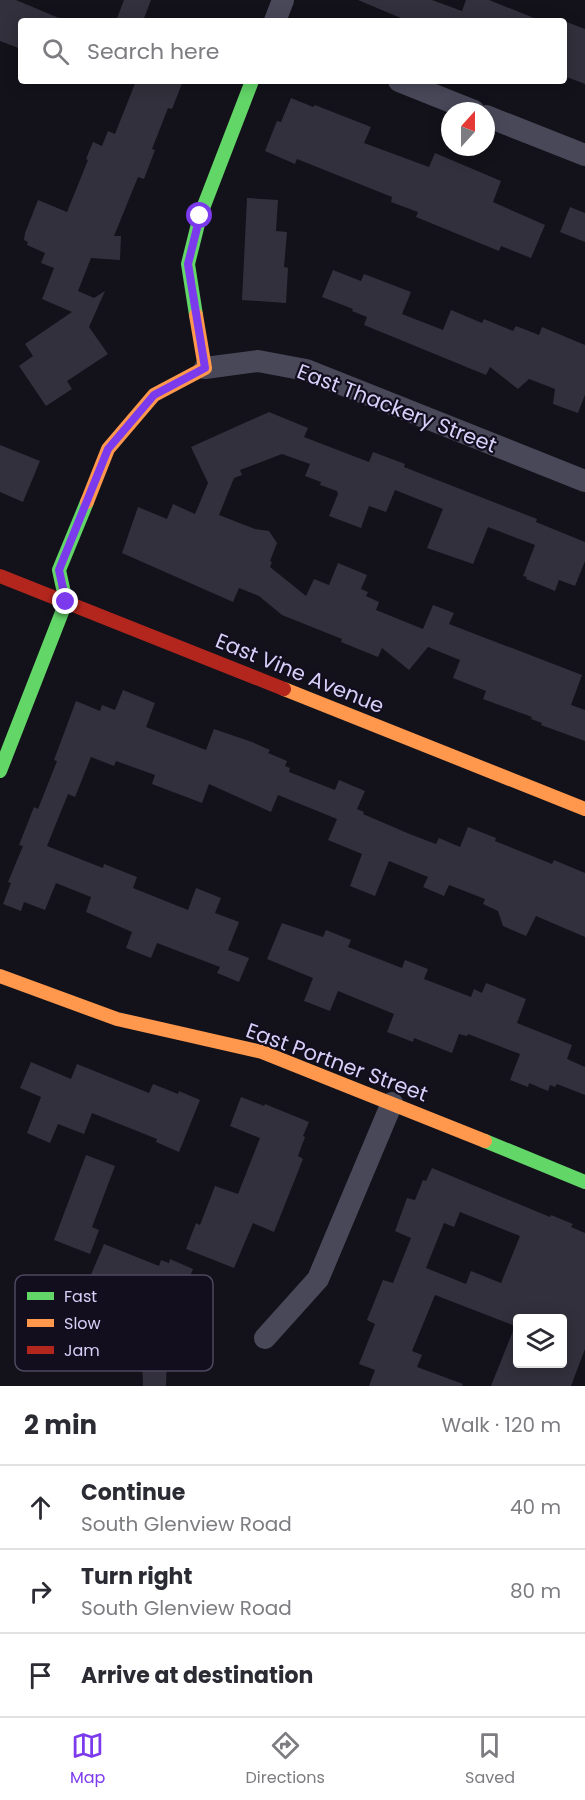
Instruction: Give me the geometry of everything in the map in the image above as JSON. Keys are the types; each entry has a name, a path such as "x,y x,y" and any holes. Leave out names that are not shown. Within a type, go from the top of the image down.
{"street":[{"path":"276,18 283,0"},
{"path":"0,771 66,602 59,570 108,449 154,395 205,368 188,264 200,216 251,84"},
{"path":"406,84 452,102"},
{"path":"495,120 585,155"},
{"name":"East Thackery Street","path":"205,368 258,361 306,370 585,481"},
{"name":"East Vine Avenue","path":"0,576 585,809"},
{"name":"East Portner Street","path":"0,976 117,1019 262,1052 585,1182"},
{"path":"265,1338 318,1280 392,1103"}],"building":[{"path":"0,0 16,0 59,18 18,18 18,48 0,41"},
{"path":"124,0 151,0 144,18 117,18"},
{"path":"358,0 432,0 462,11 466,0 489,0 534,18 401,18"},
{"path":"567,22 585,29 585,84 567,77"},
{"path":"135,84 182,84 172,109 168,108 152,149 155,150 144,179 138,177 114,236 121,236 120,260 91,258 78,291 94,298 105,291 89,327 108,354 67,381 72,389 46,406 19,366 33,356 25,344 72,312 42,299 54,268 41,263 45,253 27,245 28,242 24,240 25,233 38,200 67,212 93,142 102,146 108,131 115,134"},
{"path":"291,98 371,127 364,143 429,167 435,153 501,181 493,202 545,225 531,258 501,246 499,251 416,217 418,212 391,202 392,197 297,159 295,164 265,151 277,121 281,122"},
{"path":"247,198 278,200 276,231 287,232 284,267 288,268 286,303 242,300"},
{"path":"570,207 585,213 585,242 560,232"},
{"path":"333,270 361,281 364,274 411,292 402,314 443,330 451,310 482,323 484,319 513,331 516,326 539,335 542,327 585,345 585,395 578,413 553,404 555,389 529,379 518,389 490,367 486,375 364,325 367,317 322,297"},
{"path":"269,412 308,428 304,437 369,462 373,452 405,464 404,467 537,519 536,522 585,542 585,561 575,586 559,580 555,591 523,576 535,545 488,527 473,564 427,548 443,509 395,490 386,512 369,506 361,528 329,516 338,494 337,491 305,476 310,464 282,454 240,470 242,475 234,478 219,515 255,529 269,531 277,543 270,567 306,596 314,579 329,585 338,563 367,575 361,589 368,592 366,596 379,602 376,610 423,629 433,605 454,613 449,624 582,675 571,705 585,710 585,741 541,725 542,723 531,719 532,717 483,699 486,691 453,678 460,660 428,647 409,670 382,648 378,657 341,642 342,639 282,615 259,596 239,588 233,602 122,553 138,507 167,519 173,504 195,514 208,483 191,447"},
{"path":"0,445 40,461 23,502 0,492"},
{"path":"123,690 155,703 146,727 206,750 214,729 252,742 270,750 268,753 287,761 285,766 290,768 289,772 335,790 339,780 365,791 357,809 364,812 363,814 412,835 436,844 439,838 460,847 468,827 496,838 495,841 552,864 554,860 585,873 585,937 536,916 526,936 503,926 498,911 483,904 485,899 449,885 444,896 423,887 428,877 389,861 375,896 350,886 362,854 328,840 337,819 278,795 271,812 209,784 202,803 152,784 155,775 116,761 114,766 91,757 75,797 68,794 47,846 103,868 104,864 137,877 133,888 188,910 196,888 221,898 215,913 239,922 228,950 249,958 239,982 217,973 220,967 157,943 151,958 126,948 132,932 86,912 91,897 56,883 45,910 24,902 21,911 3,904 11,883 8,882 23,846 19,845 34,807 38,809 57,761 54,760 76,701 100,711 102,705 115,710"},
{"path":"282,923 323,937 326,930 351,940 348,947 402,968 405,960 428,969 424,979 471,997 474,989 482,993 486,983 526,999 517,1023 572,1045 567,1059 585,1067 585,1095 557,1084 555,1087 550,1085 548,1091 529,1083 528,1087 510,1080 520,1054 468,1034 467,1036 459,1034 452,1053 414,1038 413,1042 387,1032 394,1014 338,991 330,1011 304,1001 313,978 267,959"},
{"path":"31,1062 71,1079 77,1064 149,1093 153,1084 200,1100 179,1152 156,1142 157,1139 92,1113 84,1134 58,1124 50,1143 27,1133 41,1097 20,1088"},
{"path":"241,1097 309,1122 298,1156 303,1159 274,1232 253,1223 234,1268 186,1249 196,1223 200,1225 215,1186 238,1194 260,1138 230,1126"},
{"path":"86,1155 115,1166 92,1227 99,1230 90,1254 54,1240"},
{"path":"432,1168 550,1217 551,1215 573,1224 571,1227 585,1233 585,1349 571,1386 491,1386 513,1331 513,1368 567,1368 567,1314 513,1314 513,1325 435,1295 412,1351 422,1355 417,1367 463,1384 462,1386 369,1386 375,1370 359,1364 375,1324 367,1320 383,1280 393,1283 411,1238 395,1231 407,1198 415,1200 423,1180 426,1181","holes":["460,1212 520,1236 501,1283 471,1271 466,1284 426,1268 444,1223 454,1227"]},
{"path":"104,1244 159,1266 161,1260 169,1263 170,1259 193,1269 190,1275 91,1275"},
{"path":"142,1371 166,1371 166,1386 143,1386"}],"traffic: fast":[{"path":"196,315 188,264 200,216 251,84"},
{"path":"0,771 66,602 59,570 87,502"},
{"path":"485,1141 585,1182"}],"traffic: slow":[{"path":"87,502 108,449 154,395 205,368 196,315"},
{"path":"284,689 585,809"},
{"path":"0,976 117,1019 262,1052 485,1141"}],"traffic: jam":[{"path":"0,576 284,689"}],"route":[{"path":"66,602 59,570 108,449 154,395 205,368 188,264 200,216"}]}
